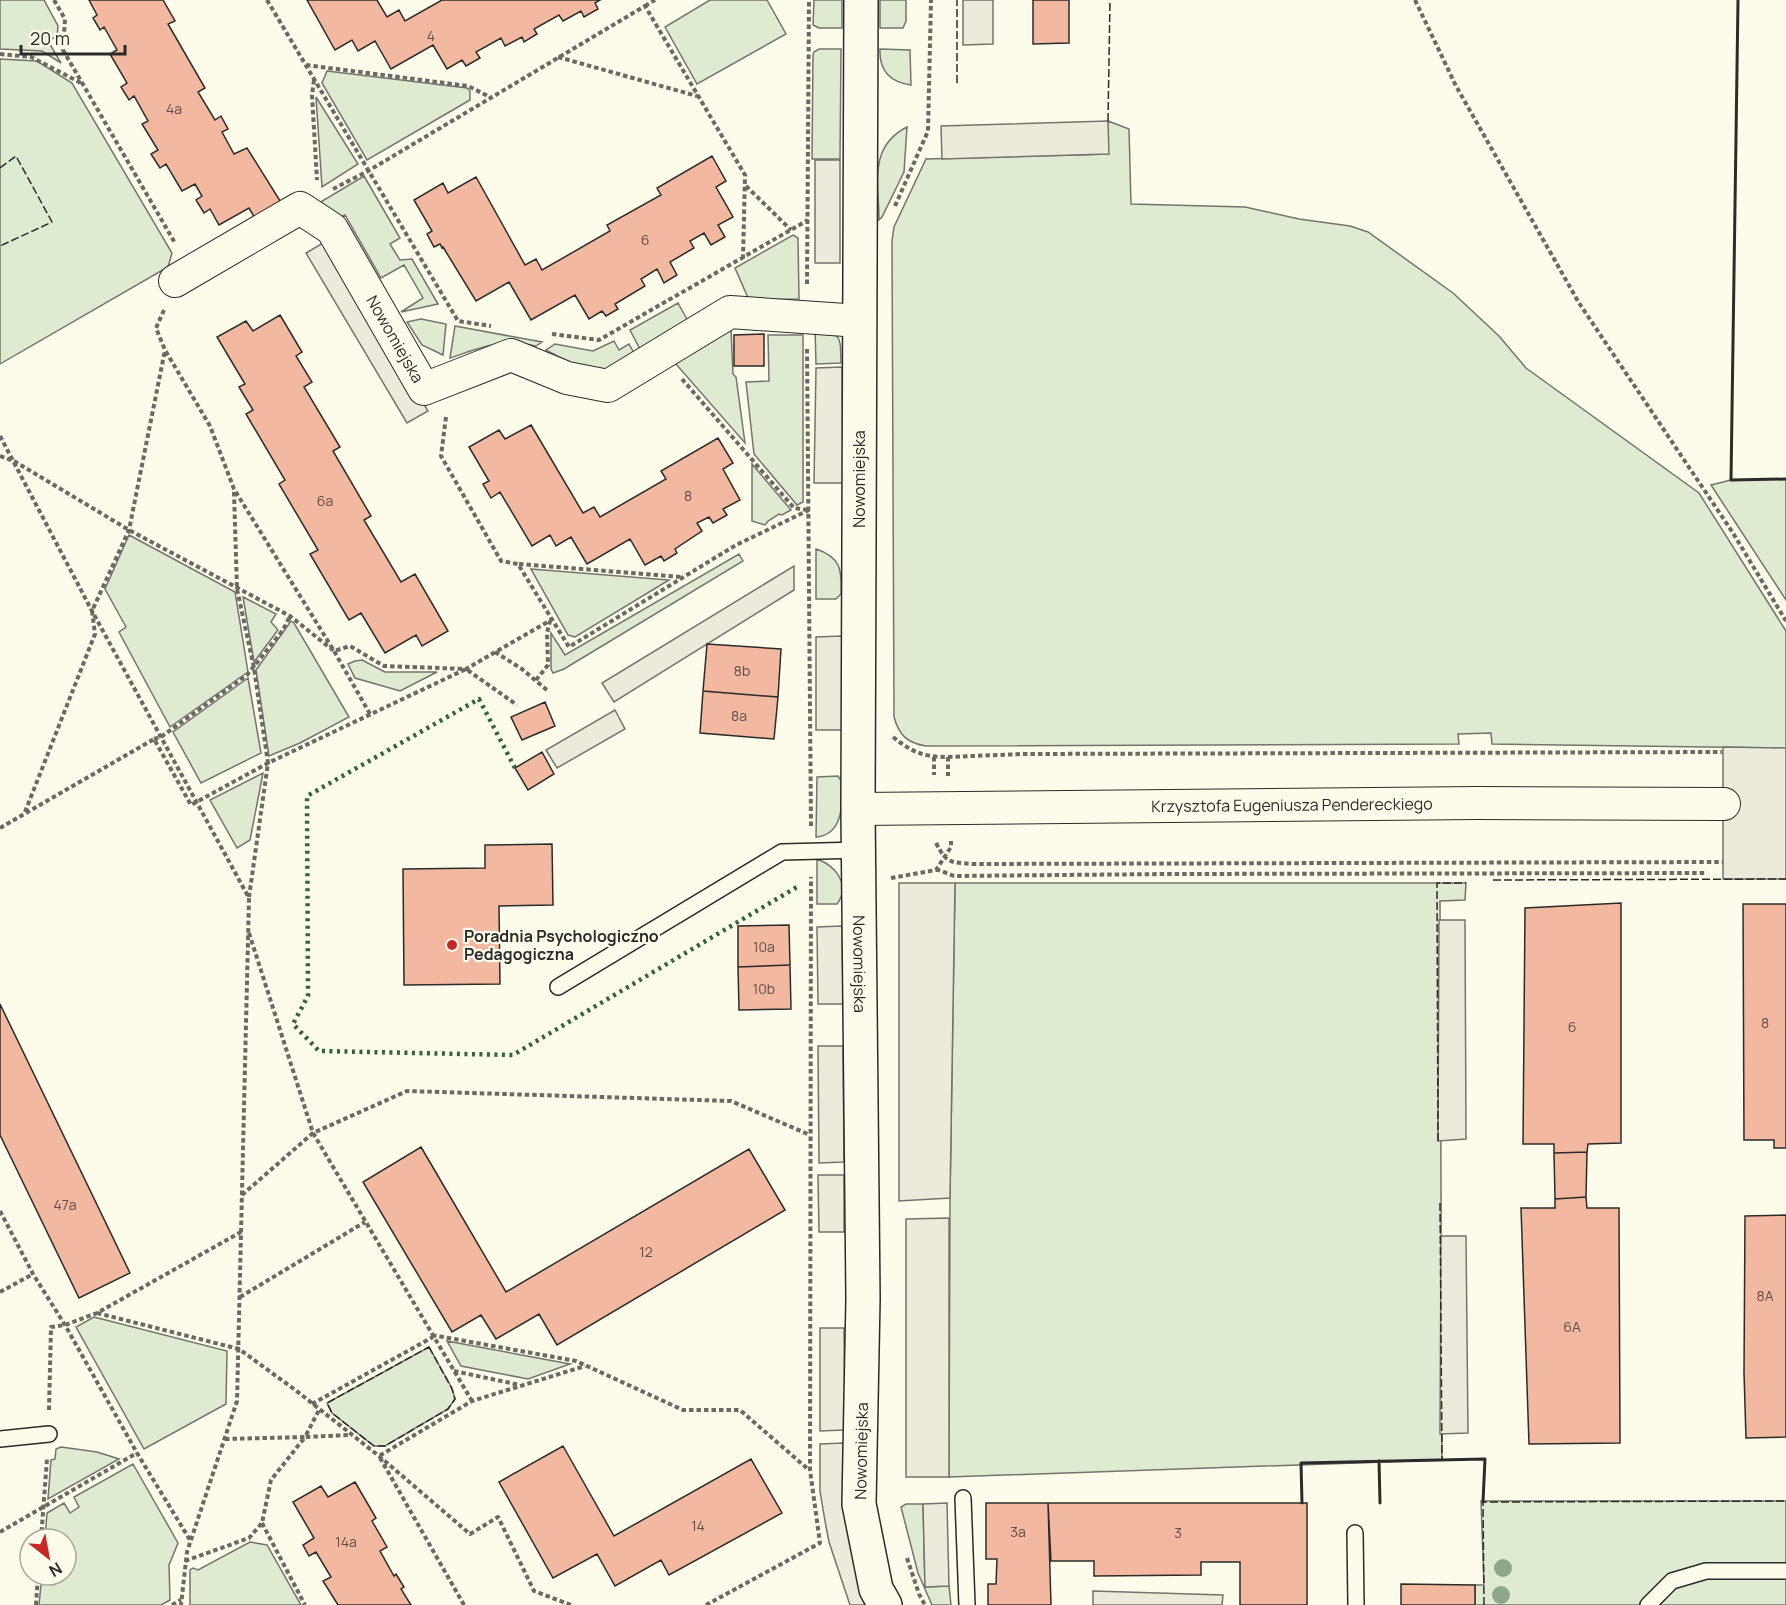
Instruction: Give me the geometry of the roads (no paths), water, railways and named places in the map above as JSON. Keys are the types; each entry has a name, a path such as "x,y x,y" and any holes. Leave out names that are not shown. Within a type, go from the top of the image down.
{"street":[{"name":"Nowomiejska","path":"861,0 858,809 863,1299 859,1504 876,1589 885,1605"},
{"name":"Nowomiejska","path":"176,281 300,208 332,229 424,389 511,355 567,378 608,386 730,312 860,321"},
{"name":"Krzysztofa Eugeniusza Pendereckiego","path":"858,809 1477,803 1724,804"}],"lane":[{"path":"558,987 782,852 860,850"},
{"path":"0,1439 49,1434"},
{"path":"963,1498 967,1605"},
{"path":"1355,1533 1356,1605"},
{"path":"1648,1605 1672,1581 1706,1570 1786,1571"}],"place":[{"name":"Poradnia Psychologiczno Pedagogiczna","path":"452,945"}]}
